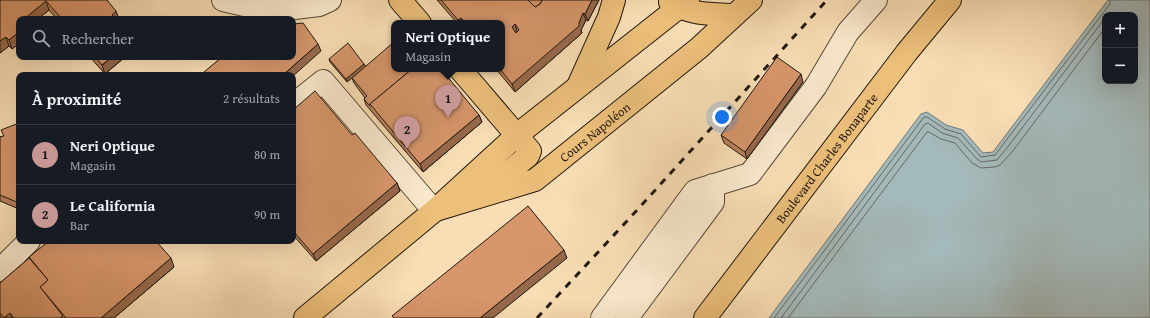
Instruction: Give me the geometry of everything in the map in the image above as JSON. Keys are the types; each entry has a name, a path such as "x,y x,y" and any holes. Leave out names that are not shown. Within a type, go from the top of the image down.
{"main road":[{"path":"400,0 417,20"},
{"path":"577,89 609,17 614,0"},
{"name":"Cours Napoléon","path":"305,318 434,210 535,180 699,48 751,0"},
{"name":"Boulevard Charles Bonaparte","path":"704,318 907,52 950,0"},
{"path":"517,135 577,89 678,3 700,14 734,15"},
{"path":"434,210 497,181 528,156 530,151 463,72"}],"street":[{"path":"223,0 265,6 319,5 330,0"},
{"path":"602,318 696,191 750,174 816,86 848,32 876,0"},
{"path":"296,103 323,81 434,210"},
{"path":"628,318 713,202 713,185"},
{"path":"0,270 26,244"}],"water":[{"path":"1108,0 1150,0 1150,318 769,318 921,114 927,112 946,125 963,130 983,153 993,152"}],"building":[{"path":"0,0 107,0 116,11 113,16 59,16 46,1 28,16 16,16 16,34 9,40 6,37 0,41"},
{"path":"441,0 528,0 535,7 540,4 542,0 592,0 585,14 583,13 579,26 512,84 502,72 505,72 505,20 463,20 461,18 458,20","holes":["515,24 519,30 516,33 512,27"]},
{"path":"528,0 542,0 540,4 535,7"},
{"path":"303,23 318,44 286,72 204,72 218,60 296,60 296,24"},
{"path":"348,43 364,64 346,79 329,59"},
{"path":"391,45 391,72 408,72 370,104 370,106 364,99 367,96 352,78"},
{"path":"777,57 801,74 745,152 721,135"},
{"path":"98,60 108,60 102,65"},
{"path":"408,72 443,72 479,115 420,164 370,104"},
{"path":"315,91 352,135 355,133 397,183 313,254 296,234 296,107"},
{"path":"16,124 16,202 0,195 0,137 4,136 1,130"},
{"path":"528,206 564,250 480,318 394,318 392,316"},
{"path":"45,244 159,244 171,258 101,318 66,318 40,287 48,280 29,257"},
{"path":"29,258 48,280 40,287 63,316 60,318 14,318 10,313 4,318 0,313 0,283"}],"railway":[{"path":"537,318 639,208 827,0"}],"place":[{"name":"Neri Optique","path":"448,118"},
{"name":"Le California","path":"407,149"}]}
